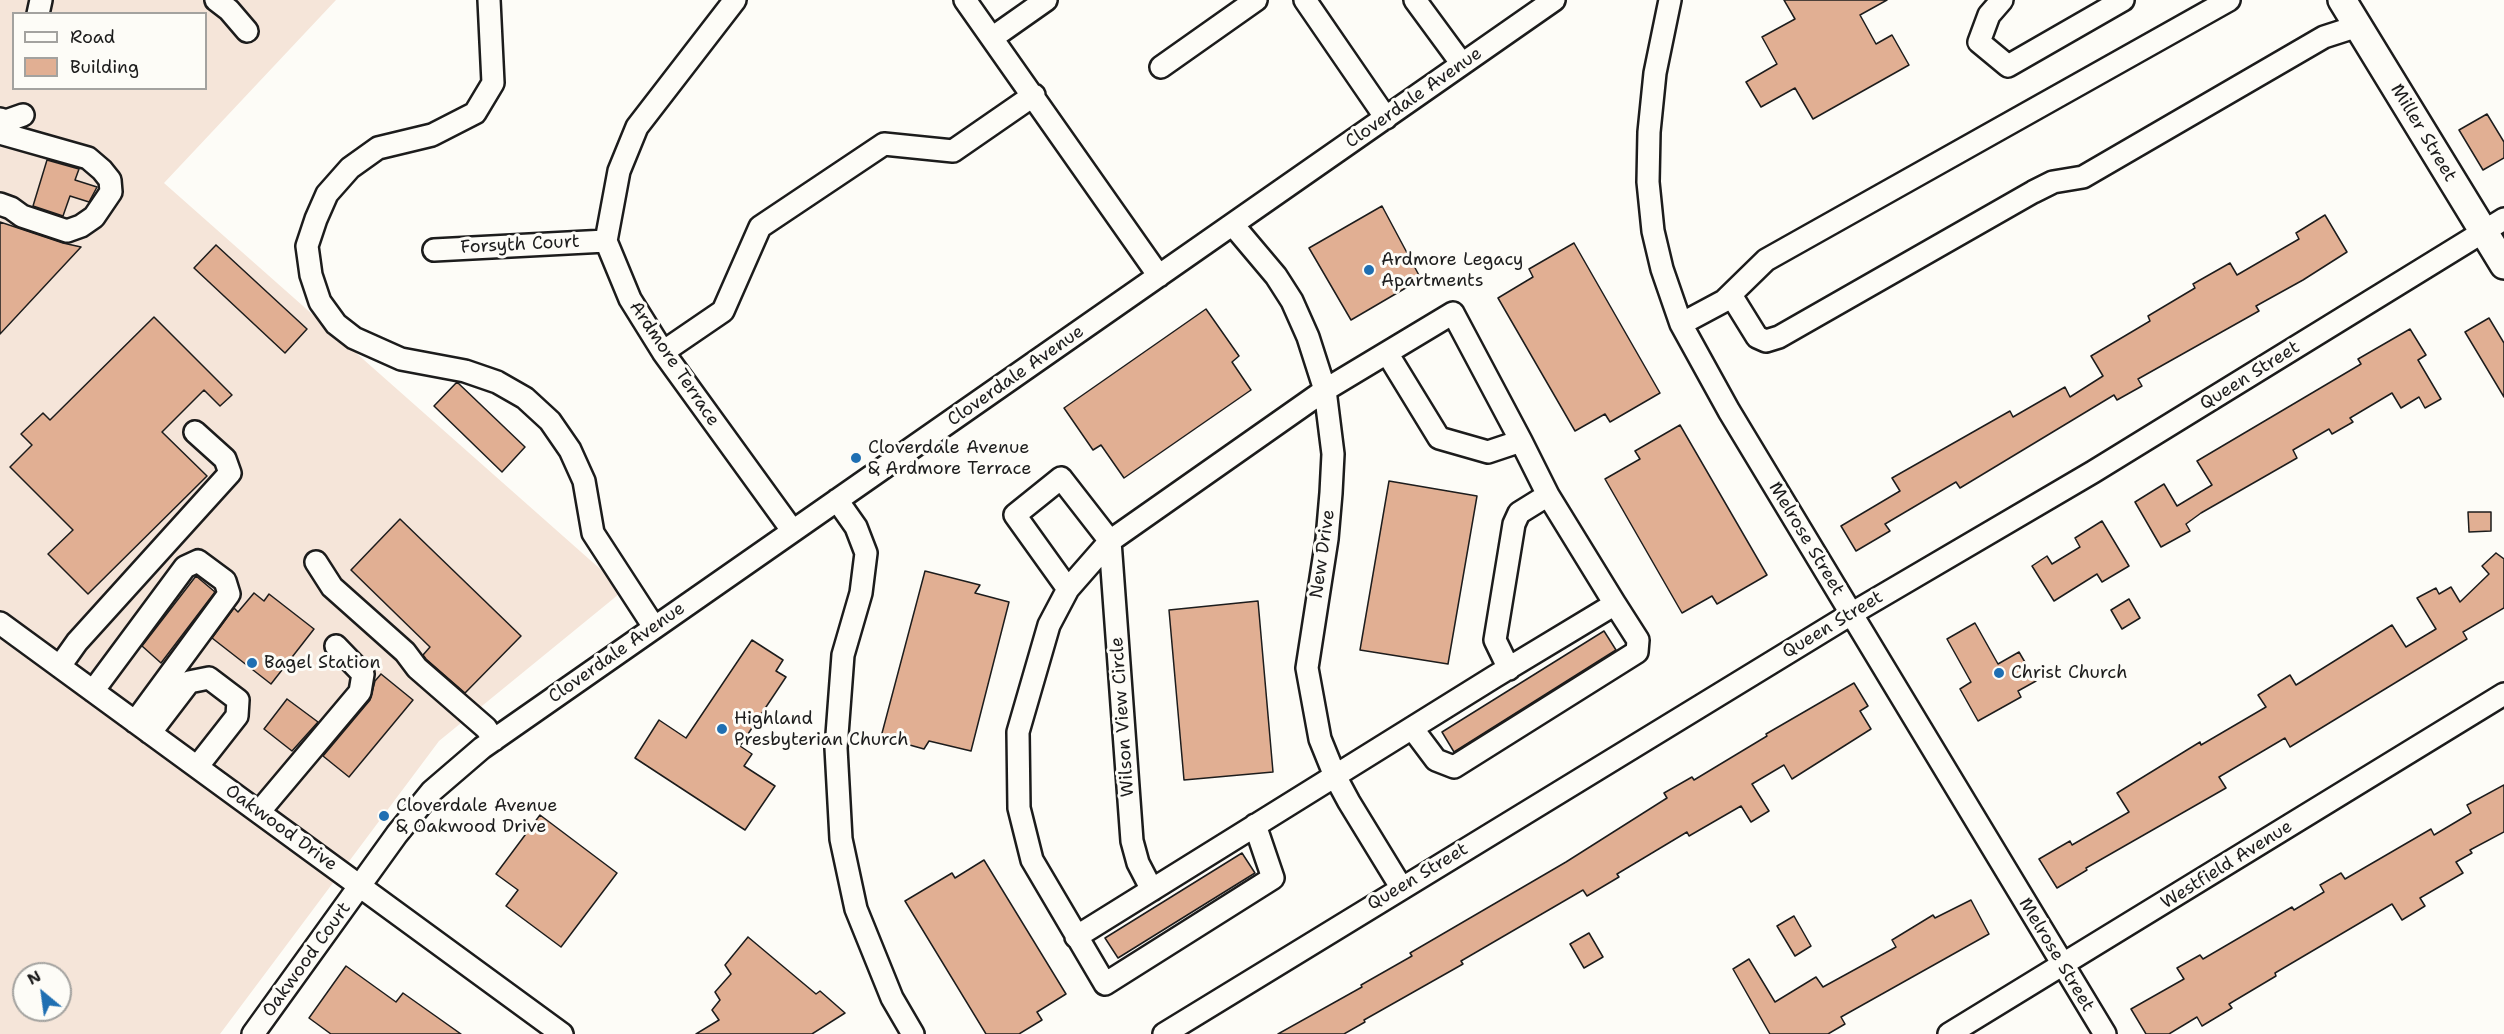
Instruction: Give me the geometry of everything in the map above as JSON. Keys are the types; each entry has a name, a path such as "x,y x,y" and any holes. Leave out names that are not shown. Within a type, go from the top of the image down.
{"main road":[{"name":"Miller Street","path":"2342,0 2494,226 2504,266"}],"street":[{"path":"216,0 229,10 247,31"},
{"path":"489,0 493,83 476,113 432,135 378,148 350,168 327,194 316,219 307,246 311,275 320,302 336,324 354,338 401,359 465,371 497,382 525,398 549,421 570,450 584,481 593,533 654,627"},
{"path":"606,241 619,171 637,127 735,0"},
{"path":"965,0 1034,95 1159,276"},
{"path":"992,38 1046,0"},
{"path":"1161,67 1256,0"},
{"path":"1305,0 1386,118"},
{"path":"1415,0 1462,64"},
{"name":"Cloverdale Avenue","path":"361,887 397,834 432,791 494,740 1554,0"},
{"name":"Melrose Street","path":"1670,0 1655,73 1649,132 1648,182 1653,231 1665,280 1681,324 1704,370 2105,1034"},
{"path":"2002,0 1989,15 1979,42 2008,66 2123,0"},
{"path":"1681,324 1724,301 1766,260 2229,0"},
{"path":"1731,295 1757,337 1766,341 1779,337 2033,192 2053,182 2083,177 2324,37 2358,26"},
{"path":"663,352 723,311 760,227 884,144 953,151 1034,95"},
{"path":"0,119 6,121 23,115"},
{"path":"0,133 88,158 110,180 111,192 94,217 81,226 67,231 22,216 0,204"},
{"name":"New Drive","path":"1233,225 1276,276 1292,301 1308,337 1325,390 1332,444 1331,493 1327,539 1307,668 1320,739 1335,776 1401,887"},
{"name":"Queen Street","path":"1164,1034 1401,887 1851,614 2093,472 2494,226"},
{"name":"Forsyth Court","path":"434,250 606,241"},
{"name":"Ardmore Terrace","path":"606,241 630,299 663,352 792,530"},
{"path":"1255,825 1273,878 1105,984 1032,860 1019,808 1018,732 1049,625 1068,589 1110,541 1325,390 1453,314 1548,495 1638,640 1637,652 1454,767 1436,760 1412,728"},
{"path":"1387,353 1439,438 1488,452 1521,441"},
{"path":"60,666 77,642 230,473 225,459 195,432"},
{"path":"1068,589 1015,515 1062,478 1110,541"},
{"path":"1509,669 1495,640 1514,524 1519,513 1548,495"},
{"path":"837,500 856,527 866,553 861,593 843,655 836,748 841,839 856,909 892,998 913,1034"},
{"name":"Wilson View Circle","path":"1110,541 1132,841 1138,863 1152,890"},
{"path":"93,691 185,567 198,561 225,581 229,594 143,727"},
{"path":"316,562 332,587 405,652 417,668 486,728 494,740"},
{"path":"1076,937 1616,604"},
{"name":"Oakwood Drive","path":"0,623 562,1034"},
{"path":"259,812 360,692 363,674 336,646"},
{"path":"143,727 189,682 209,678 216,683 238,700 237,716 197,767"},
{"name":"Westfield Avenue","path":"1949,1034 2504,694"},
{"name":"Oakwood Court","path":"253,1034 361,887"}],"shaded area":[{"path":"0,0 336,0 164,183 624,590 439,741 220,1034 0,1034"}],"building":[{"path":"1784,0 1887,0 1860,15 1876,44 1892,35 1909,65 1813,119 1795,88 1761,107 1746,82 1777,64 1762,37 1795,19"},
{"path":"2487,114 2504,142 2504,158 2483,170 2459,130"},
{"path":"47,160 79,169 75,180 97,187 89,202 70,196 63,216 33,206"},
{"name":"Ardmore Legacy Apartments","path":"1382,206 1421,279 1351,320 1309,248"},
{"path":"2325,215 2347,252 2256,306 2259,311 2138,379 2142,386 2117,400 2114,395 1960,488 1956,482 1885,524 1890,531 1856,551 1841,526 1900,491 1892,478 2010,411 2013,417 2065,387 2070,397 2103,376 2091,356 2150,321 2148,316 2195,288 2193,284 2230,263 2237,275 2299,239 2296,233"},
{"path":"0,222 81,247 0,334"},
{"path":"1574,243 1660,393 1610,422 1605,414 1575,431 1498,298 1533,277 1529,269"},
{"path":"216,245 307,329 285,353 194,268"},
{"path":"1206,309 1239,356 1232,362 1251,390 1124,478 1101,445 1093,450 1064,408"},
{"path":"154,317 232,395 220,406 204,390 162,432 207,476 88,594 48,554 73,530 10,467 32,445 21,434 43,413 50,420"},
{"path":"2489,318 2504,343 2504,397 2465,332"},
{"path":"2410,329 2426,355 2418,360 2441,399 2425,408 2419,397 2401,408 2392,393 2350,418 2353,422 2332,434 2329,429 2293,450 2297,458 2201,513 2186,524 2190,531 2161,547 2135,502 2164,484 2177,506 2212,485 2197,461 2361,364 2358,359"},
{"path":"457,382 525,447 502,472 434,406"},
{"path":"1680,425 1767,575 1717,604 1712,596 1682,613 1605,479 1640,459 1635,451"},
{"path":"1389,481 1477,496 1448,664 1360,650"},
{"path":"2468,512 2491,512 2491,531 2469,532"},
{"path":"400,519 521,636 465,693 426,659 423,655 430,647 351,570"},
{"path":"2102,521 2129,566 2102,582 2097,574 2054,601 2032,566 2047,556 2052,564 2080,547 2075,538"},
{"path":"2496,553 2504,559 2504,608 2463,632 2467,639 2290,747 2285,738 2219,777 2226,788 2086,868 2087,870 2057,888 2039,859 2070,841 2072,845 2129,812 2117,793 2200,742 2201,745 2266,707 2258,695 2290,675 2296,685 2392,625 2406,647 2436,629 2417,598 2436,588 2439,594 2451,587 2460,602 2489,574 2482,566"},
{"path":"925,571 980,585 975,593 1009,602 971,751 929,741 924,749 881,737"},
{"path":"196,576 215,592 161,663 142,646"},
{"path":"254,593 264,601 269,594 314,629 271,684 212,638 234,608 238,612"},
{"path":"2129,599 2140,618 2122,629 2111,610"},
{"path":"1258,601 1273,772 1184,780 1169,610"},
{"name":"Christ Church","path":"1975,623 1998,664 2019,652 2036,681 2018,691 2021,697 1978,721 1960,689 1971,682 1947,639"},
{"path":"1604,631 1616,650 1454,752 1442,732"},
{"name":"Highland Presbyterian Church","path":"752,640 783,660 776,671 786,677 740,746 752,754 744,766 775,786 745,830 635,758 659,720 686,738"},
{"path":"381,674 413,700 349,777 323,756 370,700 375,681"},
{"path":"1854,683 1868,706 1860,711 1871,729 1792,779 1784,765 1752,784 1769,811 1751,822 1741,806 1689,836 1687,832 1617,874 1619,877 1587,896 1583,890 1461,961 1463,964 1364,1020 1365,1022 1344,1034 1278,1034 1362,987 1361,985 1412,956 1410,953 1566,862 1667,798 1664,793 1692,777 1694,780 1767,736 1766,734"},
{"path":"287,699 318,722 292,751 264,729"},
{"path":"2504,785 2504,832 2470,850 2472,853 2456,862 2463,873 2420,898 2425,906 2402,920 2392,904 2275,973 2276,976 2229,1004 2232,1008 2202,1026 2197,1017 2169,1034 2146,1034 2131,1009 2184,979 2177,968 2200,955 2203,959 2292,907 2294,910 2324,892 2320,885 2341,873 2345,879 2431,829 2434,835 2471,813 2467,805"},
{"path":"540,815 617,873 561,947 506,906 518,890 496,874"},
{"path":"1242,853 1255,873 1118,958 1105,938"},
{"path":"984,860 1066,994 1037,1012 1042,1020 1019,1034 986,1034 905,901 952,873 955,878"},
{"path":"1971,900 1989,934 1841,1017 1845,1024 1828,1034 1770,1034 1733,969 1749,959 1775,1002 1816,977 1823,987 1896,947 1892,940 1933,915 1935,918"},
{"path":"1794,916 1811,946 1795,956 1777,926"},
{"path":"1589,933 1603,957 1584,968 1570,944"},
{"path":"748,937 816,994 820,991 845,1013 812,1034 696,1034 719,1020 712,1010 720,1000 715,992 731,974 725,965"},
{"path":"346,966 396,1002 403,993 461,1034 331,1034 309,1018"}],"place":[{"name":"Ardmore Legacy Apartments","path":"1369,270"},
{"name":"Cloverdale Avenue & Ardmore Terrace","path":"856,458"},
{"name":"Bagel Station","path":"252,663"},
{"name":"Christ Church","path":"1999,673"},
{"name":"Highland Presbyterian Church","path":"722,729"},
{"name":"Cloverdale Avenue & Oakwood Drive","path":"384,816"}]}
